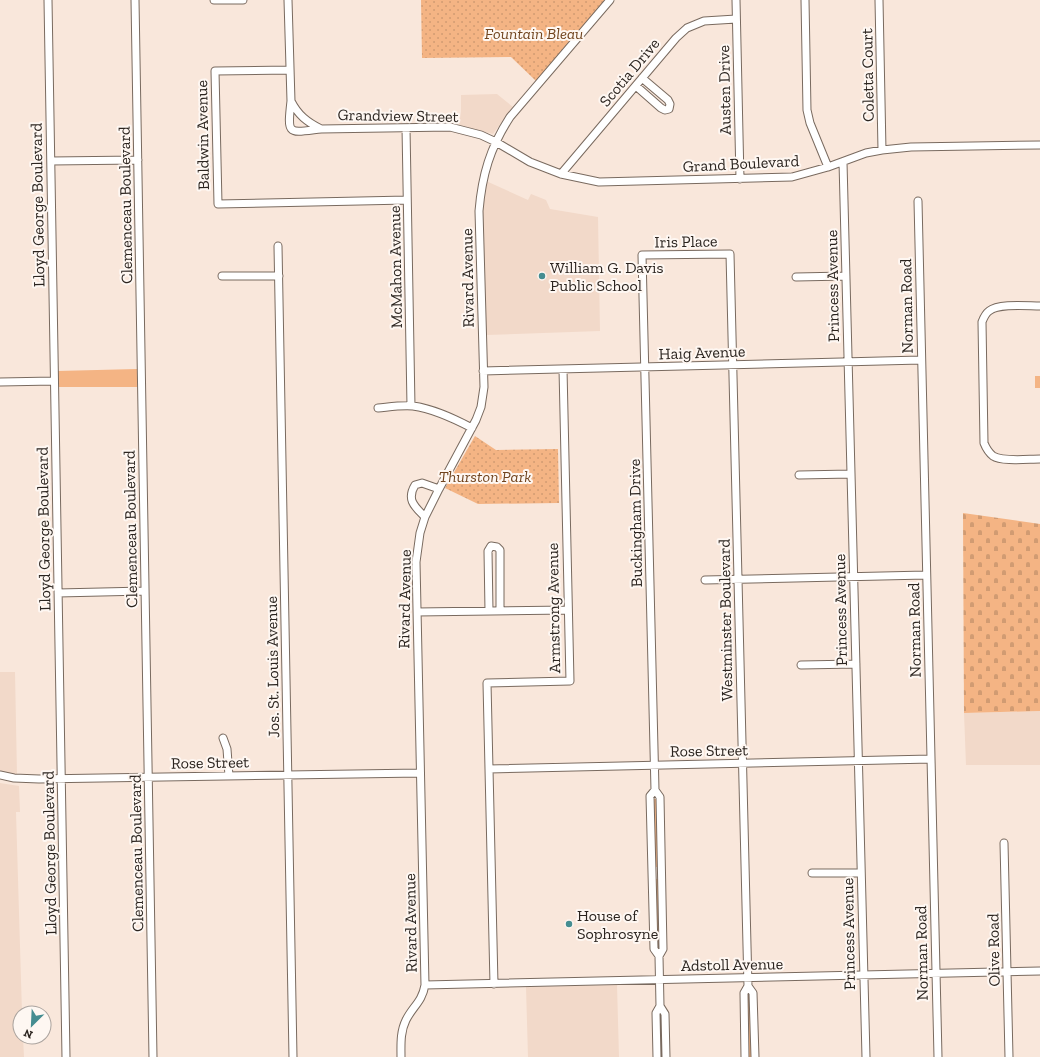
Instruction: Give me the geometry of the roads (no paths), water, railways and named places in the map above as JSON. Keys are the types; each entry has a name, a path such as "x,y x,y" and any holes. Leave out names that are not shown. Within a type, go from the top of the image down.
{"street":[{"name":"Lloyd George Boulevard","path":"48,0 66,1057"},
{"name":"Clemenceau Boulevard","path":"135,0 153,1057"},
{"path":"214,0 243,0"},
{"name":"Grandview Street","path":"288,0 291,101 288,119 290,127 294,131 300,132 321,129 450,127 481,135 496,142"},
{"name":"Rivard Avenue","path":"400,1057 401,1035 406,1018 423,995 425,985 416,562 420,533 425,517 472,428 481,407 484,386 479,211 481,189 484,174 500,131 510,117 610,0"},
{"name":"Austen Drive","path":"736,0 740,179"},
{"path":"805,0 807,110 812,128 828,167"},
{"name":"Coletta Court","path":"879,0 882,150"},
{"name":"Scotia Drive","path":"561,174 676,38 687,28 704,21 736,19"},
{"name":"Baldwin Avenue","path":"290,70 215,71 218,204 407,200"},
{"path":"636,86 661,108 665,110 669,108 670,104 668,100 642,78"},
{"name":"Grandview Street","path":"291,101 295,109 306,121 321,129"},
{"name":"McMahon Avenue","path":"406,128 411,406"},
{"name":"Grand Boulevard","path":"496,142 530,162 561,174 599,182 792,177 828,167 866,153 882,150 911,147 1040,145"},
{"path":"50,161 138,160"},
{"name":"Princess Avenue","path":"843,162 866,1057"},
{"name":"Norman Road","path":"918,201 938,1057"},
{"name":"Jos. St. Louis Avenue","path":"278,246 293,1057"},
{"name":"Iris Place","path":"642,256 730,254"},
{"name":"Westminster Boulevard","path":"730,254 748,978 748,986 744,993 745,1057"},
{"name":"Buckingham Drive","path":"642,256 655,765 655,790 650,796 654,949 659,956 660,980 660,1006 656,1013 657,1057"},
{"path":"222,276 279,276"},
{"path":"796,277 846,276"},
{"path":"1040,306 999,307 990,310 985,315 982,322 984,443 987,450 999,459 1040,459"},
{"name":"Haig Avenue","path":"483,371 921,360"},
{"name":"Armstrong Avenue","path":"494,984 487,682 570,681 563,369"},
{"path":"0,382 54,380"},
{"path":"378,408 411,406 432,410 472,428"},
{"path":"799,475 851,474"},
{"path":"425,517 413,505 411,498 412,490 415,485 422,483 439,488"},
{"path":"489,611 488,550 491,546 497,547 500,550 500,611"},
{"path":"705,580 926,575"},
{"path":"58,593 145,592"},
{"path":"417,612 568,610"},
{"path":"801,665 856,664"},
{"path":"223,738 227,749 229,776"},
{"name":"Rose Street","path":"489,769 931,759"},
{"name":"Rose Street","path":"0,775 14,778 62,779 420,773"},
{"name":"Olive Road","path":"1004,843 1009,1057"},
{"path":"812,873 861,872"},
{"name":"Adstoll Avenue","path":"425,985 1040,971"},
{"name":"Westminster Boulevard","path":"748,986 753,993 755,1057"},
{"name":"Buckingham Drive","path":"660,1006 665,1014 666,1057"}],"place":[{"name":"William G. Davis Public School","path":"542,276"},
{"name":"House of Sophrosyne","path":"569,924"}],"park label":[{"name":"Fountain Bleau","path":"534,33"},
{"name":"Thurston Park","path":"485,476"}]}
